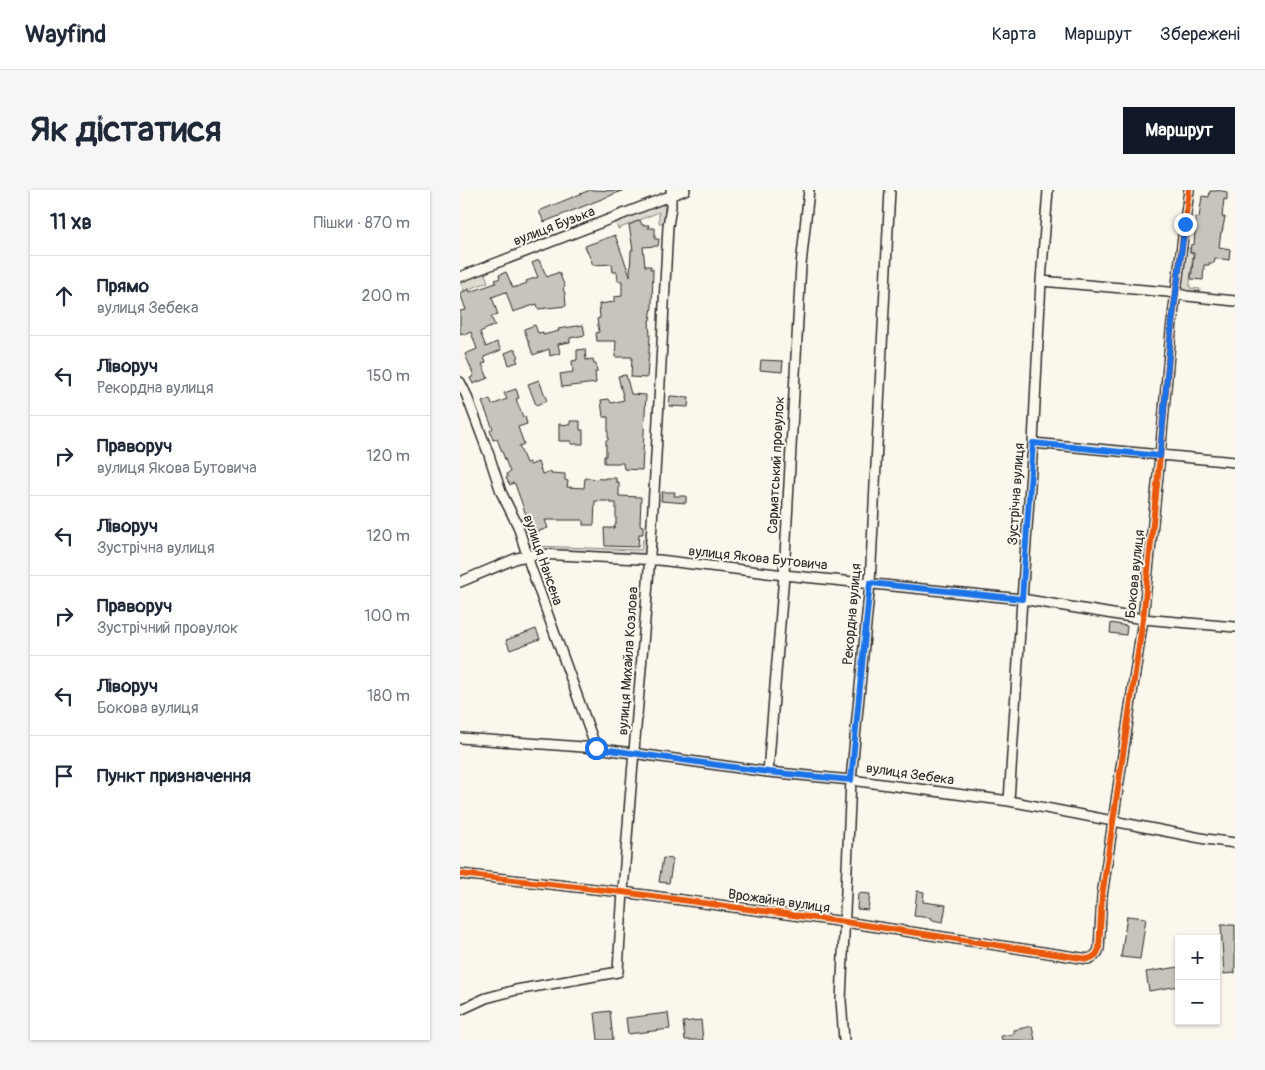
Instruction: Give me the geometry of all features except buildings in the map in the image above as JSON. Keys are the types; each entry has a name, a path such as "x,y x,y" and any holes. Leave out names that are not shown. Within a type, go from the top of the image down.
{"street":[{"name":"вулиця Бузька","path":"460,277 671,193 685,190"},
{"name":"Сарматський провулок","path":"768,772 784,575 801,265 809,190"},
{"name":"Рекордна вулиця","path":"844,1040 841,1000 851,780 870,583 890,190"},
{"name":"Зустрічна вулиця","path":"1009,801 1048,190"},
{"name":"Бокова вулиця","path":"1094,957 1099,949 1102,896 1112,821 1144,619 1171,331 1189,190"},
{"name":"вулиця Михайла Козлова","path":"460,1010 486,998 516,990 618,972 622,892 635,754 649,560 671,193"},
{"path":"1041,281 1108,286 1235,301"},
{"name":"вулиця Нансена","path":"460,382 489,455 501,492 518,526 596,748"},
{"path":"1033,443 1235,462"},
{"name":"вулиця Якова Бутовича","path":"460,582 517,558 538,554 649,560 1022,599 1144,619 1235,627"},
{"name":"вулиця Зебека","path":"460,738 596,748 768,772 851,780 1009,801 1206,840 1235,843"},
{"name":"Врожайна вулиця","path":"460,874 622,892 845,922 1088,959 1094,957"}],"shaded area":[{"path":"659,203 665,208 664,223 659,223 659,212 618,229 615,220"},
{"path":"1184,248 1190,248 1190,253 1193,253 1190,288 1200,289 1199,294 1186,291 1181,284"},
{"path":"484,271 488,282 464,291 460,280"},
{"path":"527,524 536,546 641,550 643,539 647,540 646,550 644,555 535,551 528,543 522,526"}],"cycle path":[{"path":"460,874 622,892 845,922 1088,959 1095,956 1099,949 1102,896 1143,619 1171,331 1189,190"}],"route":[{"path":"596,748 768,772 851,780 870,583 1022,599 1033,443 1160,456 1171,331 1185,224"}]}
